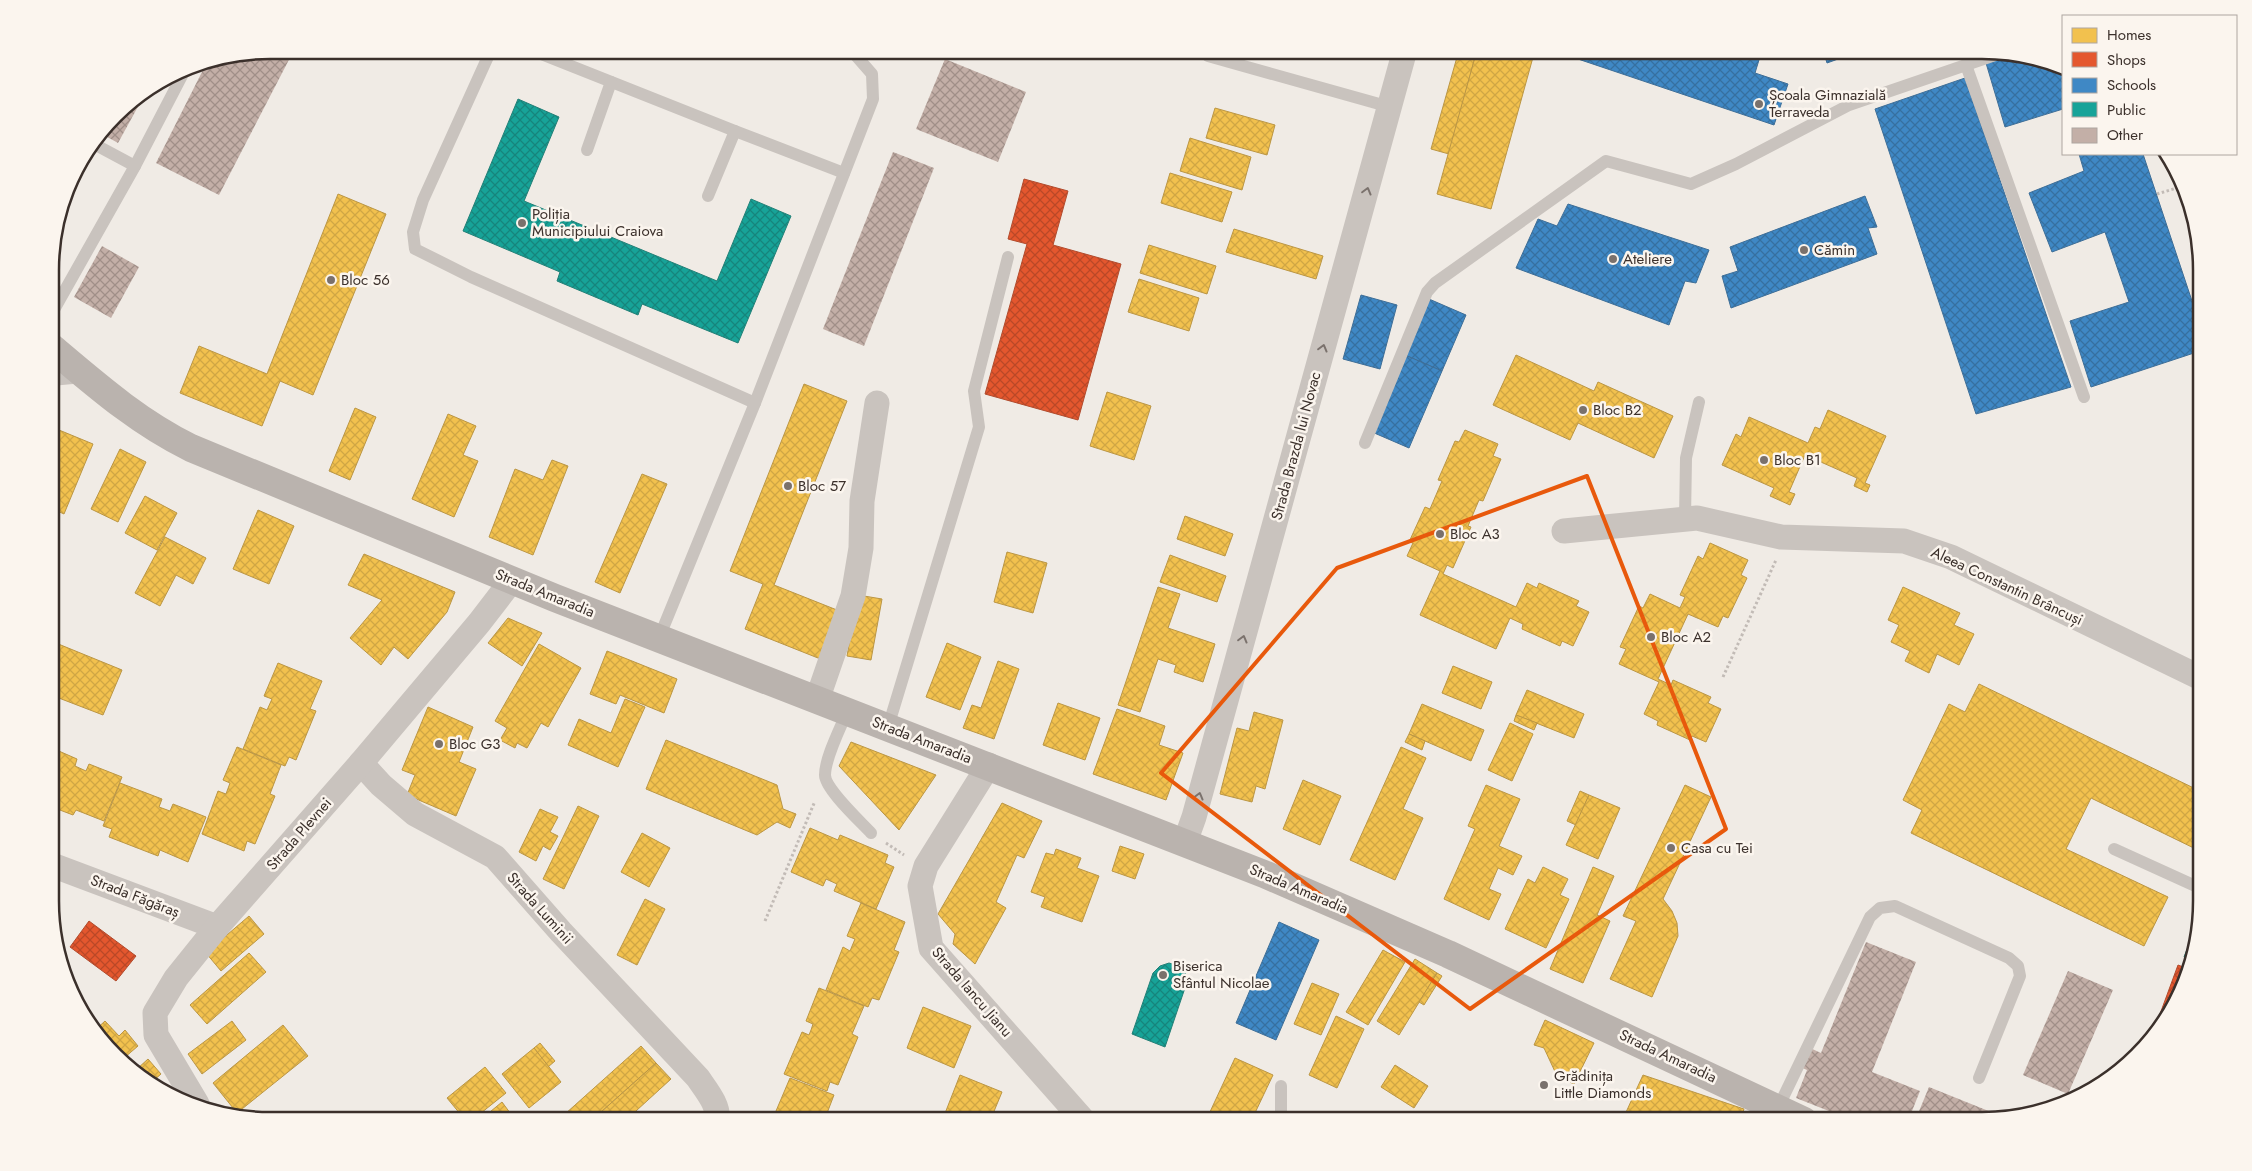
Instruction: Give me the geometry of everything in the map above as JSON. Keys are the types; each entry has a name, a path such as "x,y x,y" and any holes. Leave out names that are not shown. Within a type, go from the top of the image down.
{"main road":[{"name":"Strada Amaradia","path":"59,354 119,405 150,426 191,448 512,580 1264,874 1448,954 1786,1112"}],"street":[{"name":"Strada Brazda lui Novac","path":"1185,842 1403,59"},
{"path":"817,700 853,596 861,548 862,501 877,403"},
{"name":"Aleea Constantin Brâncuși","path":"1564,531 1697,518 1786,537 1904,541 1951,556 2193,674"},
{"name":"Strada Plevnei","path":"193,1098 156,1035 155,1013 176,978 217,927 361,764 479,623 512,580"},
{"name":"Strada Luminii","path":"361,764 381,785 414,814 495,858 561,932 698,1078 712,1098 716,1112"},
{"name":"Strada Iancu Jianu","path":"988,765 926,866 920,886 931,948 1076,1112"},
{"name":"Strada Făgăraș","path":"59,868 217,927"}],"lane":[{"path":"487,59 423,200 413,232 415,249 471,277 755,403"},
{"path":"554,59 844,173"},
{"path":"659,638 755,403 874,99 872,74 859,59"},
{"path":"1219,59 1390,107"},
{"path":"1366,442 1427,292 1435,283 1606,161 1691,184 1736,164 1849,105 1983,59"},
{"path":"1966,65 2084,397"},
{"path":"59,301 135,166 181,78"},
{"path":"587,150 611,82"},
{"path":"708,196 735,131"},
{"path":"98,146 135,166"},
{"path":"888,727 978,427 974,391 1008,257"},
{"path":"59,379 86,376"},
{"path":"1685,519 1686,458 1699,402"},
{"path":"847,712 826,766 825,777 831,788 871,833"},
{"path":"2114,850 2193,885"},
{"path":"1778,1108 1870,917 1880,908 1895,906 2009,958 2018,966 2020,976 1979,1078"},
{"path":"1281,1086 1282,1112"}],"path":[{"path":"2157,194 2177,188"},
{"path":"1723,677 1786,537"},
{"path":"766,921 825,777"},
{"path":"871,833 903,855 926,866"}],"highlighted area":[{"path":"1587,476 1726,829 1470,1009 1161,773 1337,568"}],"building: Homes":[{"path":"1456,59 1475,59 1449,154 1431,149"},
{"path":"1474,59 1533,59 1491,209 1437,194"},
{"path":"1215,108 1275,125 1267,155 1206,138"},
{"path":"1190,138 1251,157 1242,190 1180,171"},
{"path":"1170,173 1232,192 1222,222 1161,203"},
{"name":"Bloc 56","path":"338,194 386,214 313,395 280,381 262,426 180,393 199,346 267,374"},
{"path":"1234,229 1323,256 1316,279 1226,252"},
{"path":"1149,245 1216,266 1207,294 1140,273"},
{"path":"1139,279 1199,298 1189,331 1128,312"},
{"name":"Bloc B2","path":"1516,355 1594,391 1598,382 1673,416 1654,458 1578,423 1570,440 1493,405"},
{"name":"Bloc 57","path":"804,384 847,401 774,585 842,612 823,660 745,629 763,584 730,571"},
{"path":"1107,392 1151,406 1134,460 1090,446"},
{"path":"355,408 376,417 350,480 329,471"},
{"name":"Bloc B1","path":"1828,410 1886,436 1865,483 1870,485 1867,492 1854,486 1857,478 1805,455 1789,492 1795,494 1790,505 1770,496 1774,488 1722,465 1736,434 1741,437 1749,417 1808,443 1815,427 1820,429"},
{"path":"448,414 476,426 463,455 478,461 454,517 412,499"},
{"path":"59,430 93,444 64,514 59,512"},
{"name":"Bloc A3","path":"1465,430 1498,444 1493,456 1501,459 1483,501 1479,500 1468,526 1471,527 1453,568 1447,565 1443,574 1516,607 1527,583 1537,588 1539,583 1579,601 1576,606 1589,612 1573,646 1562,641 1560,646 1522,629 1523,624 1510,618 1496,649 1420,615 1440,571 1407,556 1413,543 1409,542 1425,507 1430,509 1442,481 1438,480 1455,441 1459,442"},
{"path":"120,449 146,462 118,522 91,509"},
{"path":"552,460 568,466 533,555 489,537 515,469 543,480"},
{"path":"642,474 667,484 620,593 595,582"},
{"path":"145,496 177,513 157,550 125,533"},
{"path":"258,510 294,526 269,584 233,569"},
{"path":"1185,516 1233,534 1225,556 1177,539"},
{"path":"165,537 206,558 193,584 176,575 160,606 135,593"},
{"name":"Bloc A2","path":"1710,543 1748,560 1741,575 1747,578 1728,618 1723,616 1718,627 1688,614 1658,679 1671,685 1673,680 1711,697 1708,703 1721,709 1706,742 1692,736 1690,740 1657,725 1658,721 1644,714 1659,682 1619,664 1626,649 1620,647 1639,606 1643,608 1650,594 1680,608 1685,597 1680,595 1698,556 1703,559"},
{"path":"1007,552 1047,563 1033,613 994,602"},
{"path":"364,554 455,592 447,612 408,659 394,647 381,665 350,638 382,600 348,585"},
{"path":"1170,555 1226,576 1217,602 1160,582"},
{"path":"1158,587 1180,594 1168,628 1215,644 1203,682 1174,672 1176,665 1158,659 1140,712 1118,705"},
{"path":"1903,587 1960,613 1954,625 1974,634 1959,665 1937,654 1929,673 1905,661 1910,651 1891,642 1899,625 1888,620"},
{"path":"858,595 882,599 871,660 847,656"},
{"path":"508,618 542,633 522,666 488,643"},
{"path":"947,643 981,657 960,710 926,697"},
{"path":"59,644 122,670 103,715 59,698"},
{"path":"539,644 581,668 548,727 541,723 527,748 517,743 515,748 500,740 507,728 495,721"},
{"path":"607,651 677,679 664,713 620,695 616,704 590,694"},
{"path":"998,661 1019,669 994,739 963,728 972,705 981,708"},
{"path":"278,663 322,681 310,709 316,711 296,760 289,757 285,766 243,749 260,707 267,710 272,699 264,696"},
{"path":"1453,666 1492,682 1481,709 1442,693"},
{"path":"1979,684 2193,788 2193,848 2091,798 2066,849 2168,897 2144,946 1911,833 1922,810 1903,800 1949,704 1965,712"},
{"path":"1527,690 1584,714 1574,738 1516,715"},
{"path":"625,699 645,707 618,767 568,745 579,719 611,733"},
{"path":"1058,703 1100,718 1085,760 1043,745"},
{"path":"1422,704 1484,730 1471,761 1409,734"},
{"name":"Bloc G3","path":"428,707 473,727 459,762 476,769 456,816 407,795 415,775 402,770"},
{"path":"1117,709 1165,726 1159,745 1183,753 1166,800 1093,774"},
{"path":"1254,712 1283,720 1265,789 1256,786 1252,802 1220,794 1237,728 1249,731"},
{"path":"1516,715 1537,723 1534,730 1514,721"},
{"path":"1510,723 1533,734 1512,781 1488,770"},
{"path":"1409,734 1425,741 1422,750 1405,742"},
{"path":"666,740 777,785 783,809 796,814 790,828 777,822 757,835 646,789"},
{"path":"851,742 936,775 899,830 839,766"},
{"path":"237,747 281,765 270,794 275,796 255,844 247,841 244,851 202,834 218,791 226,794 230,783 223,780"},
{"path":"1401,747 1426,758 1403,809 1423,818 1395,880 1350,860"},
{"path":"59,751 77,759 75,766 86,771 89,764 122,777 104,821 76,810 73,815 59,810"},
{"path":"1303,780 1341,796 1320,845 1283,829"},
{"path":"120,783 162,799 159,807 170,811 173,804 206,817 188,862 160,850 158,856 109,837 112,829 103,826"},
{"path":"1486,785 1520,799 1499,846 1522,856 1513,875 1498,868 1489,889 1501,894 1489,920 1444,899 1475,829 1468,826"},
{"name":"Casa cu Tei","path":"1685,785 1711,797 1663,899 1672,911 1677,923 1678,936 1652,997 1610,979 1636,921 1623,916"},
{"path":"1580,791 1589,795 1576,825 1567,821"},
{"path":"1589,795 1620,808 1598,859 1566,845"},
{"path":"1002,803 1042,821 1024,858 1017,855 996,902 1006,908 975,964 953,944 955,934 938,914"},
{"path":"578,806 599,816 564,889 543,879"},
{"path":"540,809 558,817 550,832 558,836 550,850 543,846 536,861 519,852"},
{"path":"810,828 838,840 840,835 888,855 885,863 894,867 876,909 834,891 837,884 826,879 823,886 791,872"},
{"path":"642,833 670,848 649,887 621,872"},
{"path":"1120,846 1144,854 1135,879 1112,871"},
{"path":"1056,849 1081,858 1077,868 1099,876 1082,922 1041,907 1045,897 1031,892 1046,853 1054,855"},
{"path":"1543,867 1568,879 1560,895 1569,899 1546,948 1505,929 1528,879 1535,883"},
{"path":"1593,867 1614,876 1597,915 1610,921 1583,983 1550,969"},
{"path":"645,899 665,909 637,965 617,955"},
{"path":"861,903 905,922 894,950 899,952 879,1000 872,998 868,1007 826,990 843,947 850,951 855,939 847,936"},
{"path":"249,916 264,934 221,971 206,953"},
{"path":"1383,950 1405,962 1368,1025 1346,1012"},
{"path":"249,953 266,972 207,1024 190,1005"},
{"path":"1415,959 1437,973 1399,1035 1377,1021"},
{"path":"1437,973 1442,976 1424,1005 1419,1002"},
{"path":"1312,983 1339,994 1321,1035 1294,1024"},
{"path":"819,988 864,1006 852,1034 858,1037 838,1085 830,1082 827,1091 784,1074 802,1032 809,1035 813,1024 806,1021"},
{"path":"923,1007 971,1026 954,1068 907,1048"},
{"path":"1336,1016 1364,1029 1337,1088 1309,1075"},
{"path":"1545,1020 1594,1043 1574,1084 1557,1076 1544,1048 1534,1045"},
{"path":"105,1021 119,1036 125,1030 138,1046 126,1056 99,1026"},
{"path":"232,1021 246,1040 202,1074 188,1054"},
{"path":"283,1025 308,1056 241,1110 234,1109 213,1083"},
{"path":"540,1043 555,1061 548,1067 534,1048"},
{"path":"641,1046 656,1063 601,1112 567,1112"},
{"path":"534,1048 561,1082 529,1108 502,1074"},
{"path":"1235,1058 1273,1075 1255,1112 1210,1112"},
{"path":"148,1059 161,1074 155,1079 139,1067"},
{"path":"656,1063 671,1079 635,1112 601,1112"},
{"path":"1395,1065 1428,1086 1414,1108 1381,1087"},
{"path":"485,1067 506,1093 482,1112 459,1112 447,1098"},
{"path":"960,1075 1002,1092 994,1112 946,1112"},
{"path":"1643,1075 1744,1109 1743,1112 1626,1112"},
{"path":"790,1078 834,1095 827,1112 776,1111"},
{"path":"502,1102 509,1112 490,1112"}],"building: Shops":[{"path":"1024,179 1068,191 1053,245 1121,264 1078,420 985,394 1027,244 1008,239"},
{"path":"89,921 136,956 116,981 70,947"},
{"path":"2178,965 2183,967 2172,995 2158,1018"}],"building: Schools":[{"name":"Școala Gimnazială Terraveda","path":"1578,59 1759,59 1755,73 1788,84 1774,125"},
{"path":"1826,59 1838,59 1827,63"},
{"path":"1998,59 2024,63 2062,75 2062,109 2005,127 1986,63"},
{"path":"1965,78 2071,387 1976,414 1875,109"},
{"path":"2079,155 2143,155 2193,304 2193,353 2091,387 2070,321 2129,302 2105,232 2052,252 2029,193 2084,171"},
{"name":"Cămin","path":"1865,196 1877,227 1868,228 1877,254 1731,308 1722,276 1738,271 1730,247"},
{"name":"Ateliere","path":"1568,204 1709,250 1696,283 1685,281 1669,325 1516,268 1538,219 1557,226"},
{"path":"1361,295 1397,305 1380,369 1343,359"},
{"path":"1429,299 1466,315 1442,371 1405,355"},
{"path":"1405,355 1442,371 1409,448 1372,432"},
{"path":"1279,922 1319,940 1276,1040 1236,1023"}],"building: Public":[{"name":"Poliția Municipiului Craiova","path":"518,99 559,117 524,201 717,281 751,199 791,216 738,343 642,304 638,315 557,281 560,272 463,231"},
{"path":"1169,963 1182,967 1188,979 1165,1047 1132,1034 1153,973 1160,966"}],"building: Other":[{"path":"256,59 289,59 219,195 156,163 203,70 228,63"},
{"path":"945,59 1026,92 998,162 916,129"},
{"path":"140,103 118,143 106,136 120,120"},
{"path":"893,152 934,168 864,346 823,329"},
{"path":"102,246 139,267 111,318 74,297"},
{"path":"1866,942 1916,962 1872,1072 1920,1091 1912,1112 1831,1112 1796,1098 1807,1070 1800,1067 1808,1047 1821,1053"},
{"path":"2068,971 2113,990 2068,1094 2023,1075"},
{"path":"1929,1087 1991,1112 1983,1112 1919,1112"}],"place":[{"name":"Școala Gimnazială Terraveda","path":"1759,104"},
{"name":"Poliția Municipiului Craiova","path":"522,223"},
{"name":"Cămin","path":"1804,250"},
{"name":"Ateliere","path":"1613,259"},
{"name":"Bloc 56","path":"331,280"},
{"name":"Bloc B2","path":"1583,410"},
{"name":"Bloc B1","path":"1764,460"},
{"name":"Bloc 57","path":"788,486"},
{"name":"Bloc A3","path":"1440,534"},
{"name":"Bloc A2","path":"1651,637"},
{"name":"Bloc G3","path":"439,744"},
{"name":"Casa cu Tei","path":"1671,848"},
{"name":"Biserica Sfântul Nicolae","path":"1163,975"},
{"name":"Grădinița Little Diamonds","path":"1544,1085"}]}
